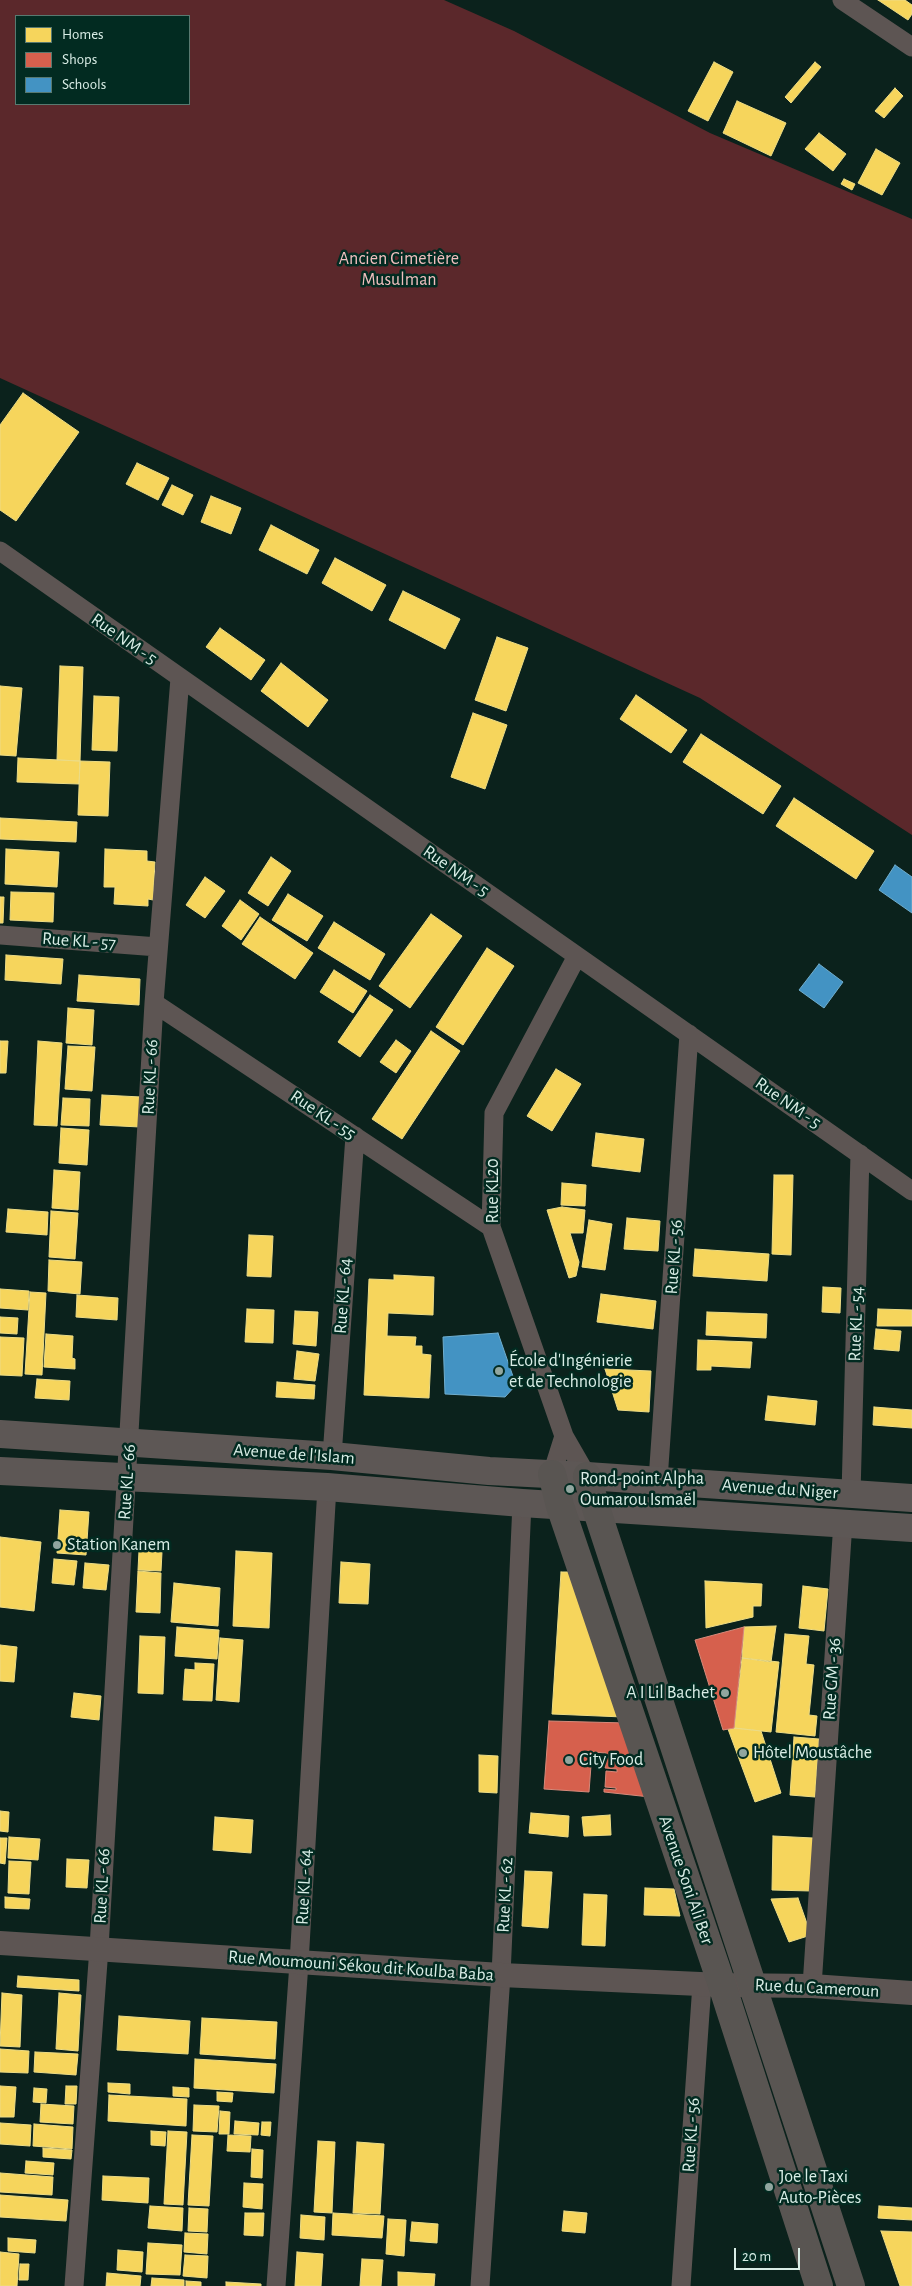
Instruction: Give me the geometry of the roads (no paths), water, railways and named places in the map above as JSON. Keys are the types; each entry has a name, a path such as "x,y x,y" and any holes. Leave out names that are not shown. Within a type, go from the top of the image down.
{"main road":[{"name":"Avenue de l'Islam","path":"0,1434 332,1456 489,1471 587,1476"},
{"name":"Avenue de l'Islam","path":"0,1470 327,1488 560,1506"},
{"name":"Avenue Soni Ali Ber","path":"552,1474 560,1506 712,1984 819,2286"},
{"name":"Avenue du Niger","path":"587,1476 912,1498"},
{"name":"Avenue Soni Ali Ber","path":"587,1476 851,2286"},
{"path":"560,1506 596,1508"},
{"name":"Avenue du Niger","path":"596,1508 843,1522 912,1528"}],"street":[{"path":"842,0 912,48"},
{"name":"Rue NM - 5","path":"0,551 912,1190"},
{"name":"Rue KL - 66","path":"74,2286 99,1948 126,1476 130,1442 154,1003 180,678"},
{"name":"Rue KL - 57","path":"0,935 158,947"},
{"name":"Rue KL20","path":"577,956 494,1113 491,1227 564,1436 587,1476"},
{"name":"Rue KL - 55","path":"154,1003 491,1227"},
{"name":"Rue KL - 56","path":"658,1480 689,1034"},
{"name":"Rue KL - 64","path":"332,1456 355,1136"},
{"name":"Rue KL - 54","path":"851,1494 860,1154"},
{"path":"552,1474 564,1436"},
{"name":"Rue KL - 64","path":"276,2286 299,1964 327,1488"},
{"name":"Rue KL - 62","path":"480,2286 501,1975 522,1503"},
{"name":"Rue GM - 36","path":"812,1986 843,1522"},
{"name":"Rue Moumouni Sékou dit Koulba Baba","path":"0,1943 99,1948 299,1964 712,1984"},
{"name":"Rue KL - 56","path":"681,2286 712,1984"},
{"name":"Rue du Cameroun","path":"712,1984 812,1986 912,1993"}],"place":[{"name":"École d'Ingénierie et de Technologie","path":"499,1371"},
{"name":"Rond-point Alpha Oumarou Ismaël","path":"570,1489"},
{"name":"Station Kanem","path":"57,1545"},
{"name":"A I Lil Bachet","path":"725,1693"},
{"name":"Hôtel Moustâche","path":"743,1753"},
{"name":"City Food","path":"569,1760"},
{"name":"Joe le Taxi Auto-Pièces","path":"769,2187"}],"park label":[{"name":"Ancien Cimetière Musulman","path":"399,269"}]}
